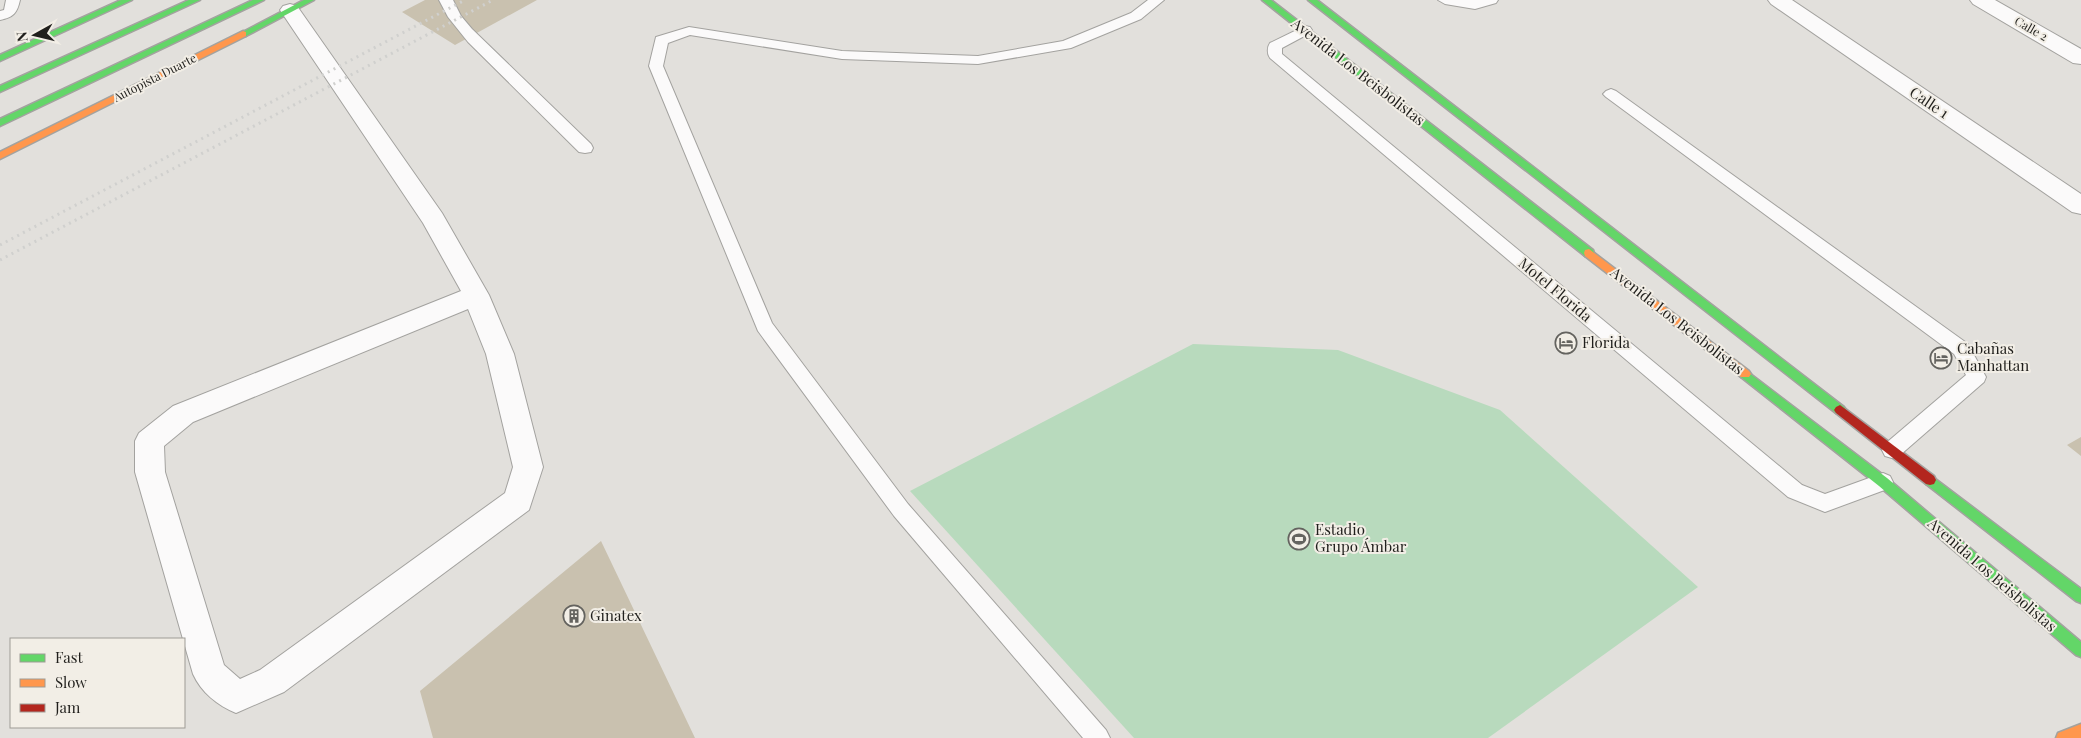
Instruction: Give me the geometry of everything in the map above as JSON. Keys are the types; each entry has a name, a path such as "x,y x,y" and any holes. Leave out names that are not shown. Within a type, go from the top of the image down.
{"main road":[{"path":"0,58 128,0"},
{"path":"0,89 196,0"},
{"name":"Autopista Duarte","path":"0,123 260,0"},
{"name":"Autopista Duarte","path":"0,156 310,0"},
{"name":"Avenida Los Beisbolistas","path":"1266,0 1883,482 2081,651"},
{"name":"Avenida Los Beisbolistas","path":"1312,0 2081,597"},
{"path":"2063,738 2081,731"}],"street":[{"name":"Calle 1","path":"1778,0 2081,206"},
{"name":"Calle 2","path":"1980,0 2081,58"},
{"path":"290,10 433,220 476,295 500,354 528,467 518,501 272,681 236,697 210,674 150,472 149,441 183,414 476,295"}],"lane":[{"path":"0,16 10,12 13,0"},
{"path":"446,0 451,12 471,36 527,94 585,148"},
{"path":"1098,738 901,510 764,326 656,66 661,40 689,31 842,55 978,60 1066,45 1136,16 1157,0"},
{"path":"1444,0 1476,5 1491,0"},
{"name":"Motel Florida","path":"1305,30 1275,46 1275,55 1795,491 1826,502 1883,482"},
{"path":"1611,94 1961,349 1977,377 1892,450"}],"green space":[{"name":"Estadio Grupo Ámbar","path":"1193,344 1338,350 1500,410 1698,587 1488,738 1134,738 910,491"}],"building":[{"path":"425,0 537,0 455,45 402,12"},
{"path":"2081,437 2081,456 2067,445"},
{"name":"Ginatex","path":"601,541 695,738 433,738 420,691"}],"railway":[{"path":"0,245 465,0"},
{"path":"0,260 493,0"}],"traffic: fast":[{"path":"0,58 128,0"},
{"path":"0,89 196,0"},
{"path":"0,123 260,0"},
{"path":"243,34 310,0"},
{"path":"1266,0 1589,253"},
{"path":"1312,0 1840,410"},
{"path":"1745,374 1883,482 2081,651"},
{"path":"1930,480 2081,597"}],"traffic: slow":[{"path":"0,156 243,34"},
{"path":"1589,253 1745,374"},
{"path":"2063,738 2081,731"}],"traffic: jam":[{"path":"1840,410 1930,480"}],"place":[{"name":"Florida","path":"1566,343"},
{"name":"Cabañas Manhattan","path":"1941,358"},
{"name":"Estadio Grupo Ámbar","path":"1299,539"},
{"name":"Ginatex","path":"574,616"}]}
